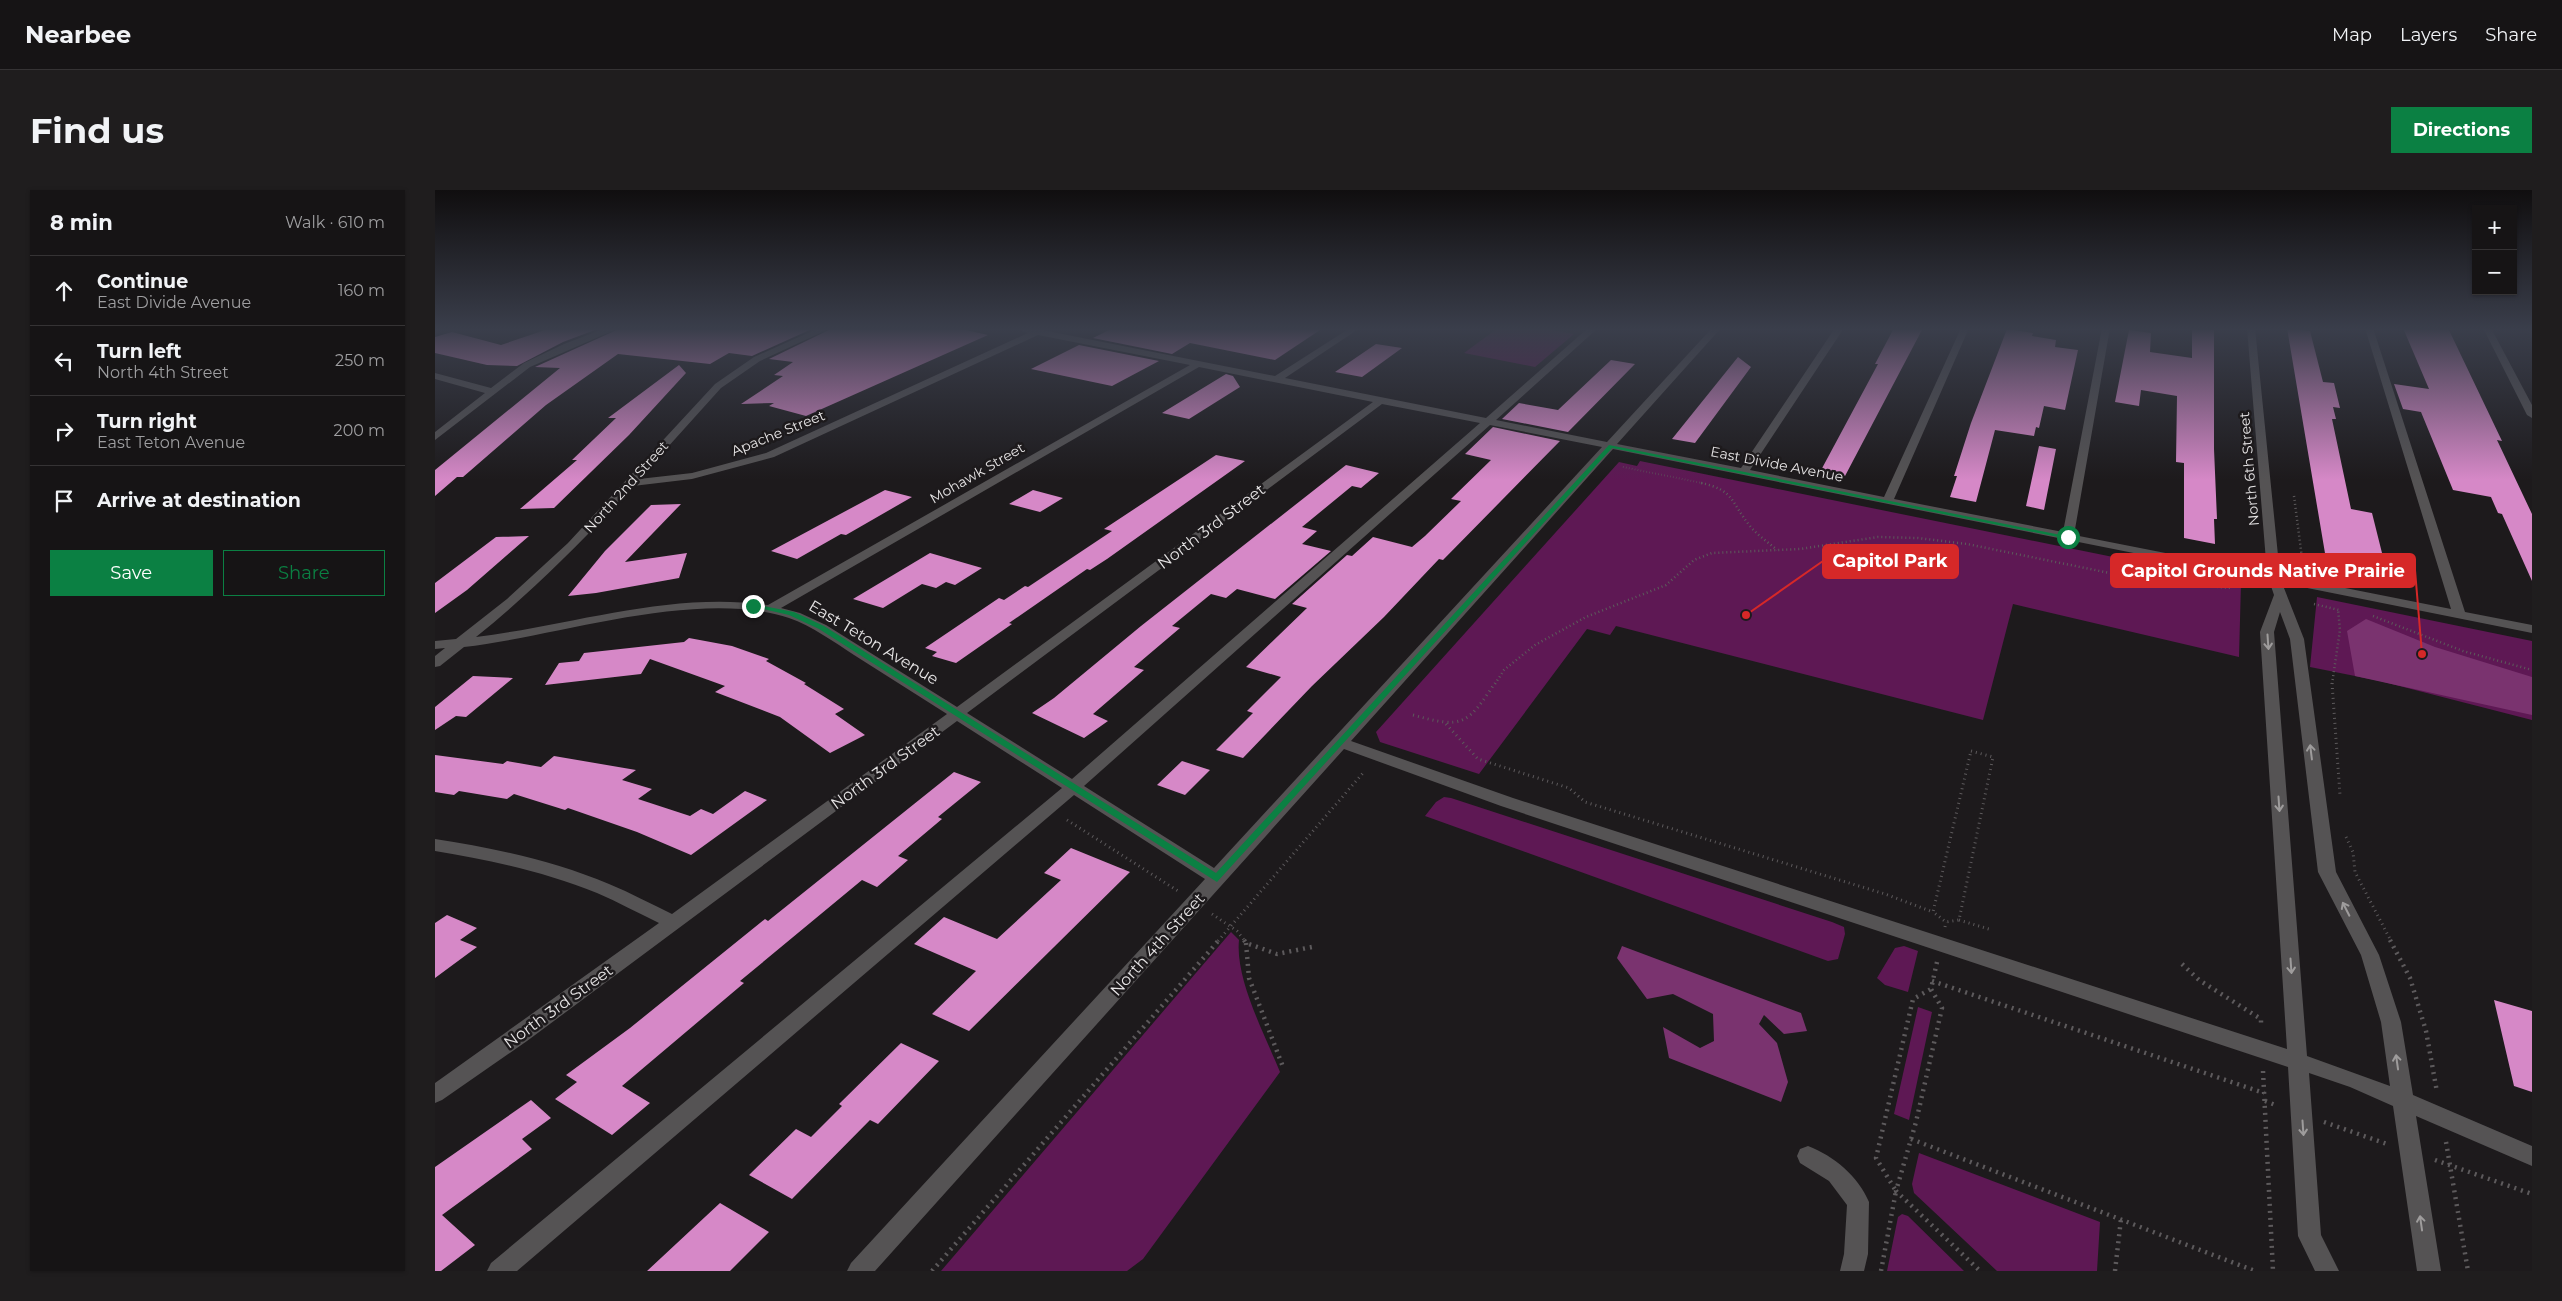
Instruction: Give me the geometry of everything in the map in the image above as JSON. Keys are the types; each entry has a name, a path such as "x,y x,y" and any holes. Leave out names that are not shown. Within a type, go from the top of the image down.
{"street":[{"path":"444,378 493,392"},
{"path":"435,437 509,378"},
{"name":"North 2nd Street","path":"435,664 512,602 556,561 631,483 718,386 729,378"},
{"name":"Apache Street","path":"631,483 692,476 770,454 935,378"},
{"name":"Mohawk Street","path":"772,608 1173,378"},
{"name":"East Divide Avenue","path":"1268,378 2532,629"},
{"path":"499,1271 1072,787 1538,378"},
{"name":"North 4th Street","path":"859,1271 1342,743 1672,378"},
{"path":"1743,473 1806,378"},
{"path":"1887,502 1942,378"},
{"path":"2068,537 2097,378"},
{"name":"North 6th Street","path":"2256,378 2274,578 2297,639 2327,872 2370,955 2391,1022 2429,1271"},
{"path":"2385,378 2459,615"},
{"path":"2513,378 2532,415"},
{"name":"North 3rd Street","path":"435,1094 520,1035 958,714 1381,400"},
{"path":"2280,596 2267,632 2310,1236 2327,1271"},
{"name":"East Teton Avenue","path":"435,645 461,643 684,606 731,604 772,608 791,613 814,624 1217,878"},
{"path":"1342,743 1507,802 2355,1080 2532,1156"},
{"path":"435,845 518,862 558,873 594,885 673,922"},
{"path":"1808,1156 1837,1174 1858,1202 1856,1254 1852,1271"}],"path":[{"path":"1623,467 1710,485 1725,492 1734,500 1750,526 1778,551"},
{"path":"2294,496 2303,571 2301,599 2326,608 2344,610"},
{"path":"1413,715 1445,724 1464,720 1472,715 1504,670 1515,659 1559,630 1666,585 1694,560 1712,553 1778,551 1878,537 1918,538 1967,544 2153,582 2241,588"},
{"path":"2338,609 2340,630 2331,688 2339,800"},
{"path":"2363,613 2463,651 2532,670"},
{"path":"1445,724 1478,759 1569,788 1585,802 1885,894 1933,912"},
{"path":"932,1271 1363,773"},
{"path":"2343,832 2353,852 2355,872 2410,978 2427,1031 2468,1271"},
{"path":"1959,920 1992,930"},
{"path":"1245,943 1249,978 1283,1067"},
{"path":"2182,964 2199,980 2261,1019 2273,1271"},
{"path":"1933,981 2265,1093"},
{"path":"1931,989 1913,999 1876,1158 1896,1191 1980,1271"},
{"path":"1911,1139 2255,1271"},
{"path":"1881,1271 1896,1191"},
{"path":"2115,1271 2121,1219"}],"shaded area":[{"path":"1640,461 2241,583 2239,657 2013,604 1983,720 1616,626 1610,635 1587,629 1479,774 1380,742 1376,732 1619,462 1637,466"},
{"path":"2317,597 2532,641 2532,720 2380,681 2310,667"},
{"path":"2366,619 2435,647 2532,677 2532,715 2355,676 2347,631"},
{"path":"1444,797 1832,922 1844,927 1845,934 1838,959 1828,961 1425,816 1436,802"},
{"path":"1231,932 1239,940 1242,972 1252,1007 1280,1072 1143,1259 1127,1271 941,1271"},
{"path":"1622,946 1801,1013 1807,1031 1784,1034 1764,1015 1759,1024 1777,1043 1788,1082 1781,1102 1669,1058 1663,1027 1700,1048 1714,1041 1713,1014 1673,994 1647,999 1617,958"},
{"path":"1904,946 1918,951 1908,992 1885,985 1877,978 1895,948"},
{"path":"1918,1007 1932,1012 1909,1120 1894,1114"},
{"path":"1919,1153 2100,1222 2097,1271 1997,1271 1914,1193 1912,1184"},
{"path":"1902,1214 1908,1216 1964,1271 1887,1271 1898,1217"}],"building":[{"path":"547,378 583,378 546,405 463,477 457,477 435,496 435,470"},
{"path":"661,378 681,378 629,435 554,508 520,509 577,460 572,460 616,418 608,418"},
{"path":"779,378 890,378 806,416 769,406 774,403 741,404"},
{"path":"1076,378 1126,378 1112,386"},
{"path":"1219,378 1235,378 1240,387 1189,419 1162,413"},
{"path":"1591,378 1621,378 1568,432 1502,419 1519,403 1558,410"},
{"path":"1721,378 1743,378 1695,443 1672,439"},
{"path":"1870,378 1896,378 1845,476 1820,472"},
{"path":"1988,378 2072,378 2065,410 2044,406 2039,428 2036,427 2034,436 1995,430 1976,502 1950,497 1957,476 1954,476"},
{"path":"2120,378 2214,378 2214,449 2217,519 2214,519 2215,544 2184,538 2184,463 2176,462 2177,396 2141,390 2139,406 2115,402"},
{"path":"2296,378 2322,378 2323,382 2334,383 2340,408 2333,407 2336,419 2332,419 2351,509 2372,513 2388,577 2327,565"},
{"path":"2425,378 2472,378 2502,441 2497,440 2532,514 2532,581 2502,514 2498,513 2491,497 2453,490 2421,412 2403,409 2394,384 2429,389"},
{"path":"1493,427 1560,441 1443,560 1439,559 1384,617 1312,686 1243,758 1216,750 1253,713 1247,711 1281,677 1246,667 1307,608 1292,604 1347,555 1352,556 1373,537 1412,547 1425,536 1461,501 1451,499 1491,460 1465,454"},
{"path":"2039,446 2056,449 2044,510 2026,506"},
{"path":"1216,455 1245,461 1107,559 1090,570 1087,569 1009,623 1012,624 956,663 932,656 937,652 925,648 999,598 1004,600 1025,586 1028,587 1112,531 1104,529"},
{"path":"1346,465 1379,473 1361,488 1352,486 1302,527 1317,531 1302,544 1331,551 1275,599 1237,589 1226,598 1211,594 1172,626 1180,628 1134,667 1144,670 1093,714 1108,721 1084,738 1032,713 1054,698 1141,626"},
{"path":"885,490 912,497 846,535 841,534 797,559 771,551"},
{"path":"1033,490 1063,498 1040,512 1009,504"},
{"path":"681,504 625,562 687,553 679,578 596,593 568,596 605,551 651,505"},
{"path":"529,536 467,590 435,613 435,583 496,537"},
{"path":"930,553 982,568 955,585 946,582 936,588 922,584 883,608 853,599"},
{"path":"689,638 732,646 769,659 766,661 806,683 804,684 844,709 835,714 865,735 830,753 780,717 715,692 725,686 650,659 641,674 545,685 559,663 579,661 584,653 684,642"},
{"path":"473,676 513,678 466,717 456,716 435,730 435,707"},
{"path":"435,755 503,764 507,761 541,767 554,756 636,770 622,780 652,789 638,799 690,816 701,809 713,814 745,791 767,800 691,855 637,832 568,808 565,810 514,794 507,799 459,791 454,795 435,792"},
{"path":"1182,761 1210,770 1185,795 1157,785"},
{"path":"954,772 981,782 938,817 942,819 898,856 908,860 877,887 862,880 740,981 744,983 622,1086 650,1103 612,1135 555,1099 577,1082 566,1075 630,1028 765,919 768,921"},
{"path":"1071,848 1130,872 969,1031 932,1014 976,971 914,944 944,917 997,939 1061,880 1044,873"},
{"path":"447,915 477,928 460,940 477,947 435,978 435,923"},
{"path":"2494,1000 2532,1011 2532,1092 2514,1086"},
{"path":"901,1043 939,1061 878,1124 870,1120 792,1199 749,1175 796,1129 811,1137 842,1106 839,1104"},
{"path":"531,1100 551,1118 522,1139 532,1149 442,1215 475,1245 441,1271 435,1271 435,1167"},
{"path":"720,1203 769,1232 730,1271 647,1271"}],"place":[{"name":"Capitol Park","path":"1746,615"},
{"name":"Capitol Grounds Native Prairie","path":"2422,654"}],"route":[{"path":"753,606 791,613 821,628 1217,878 1611,446 2068,537"}]}
